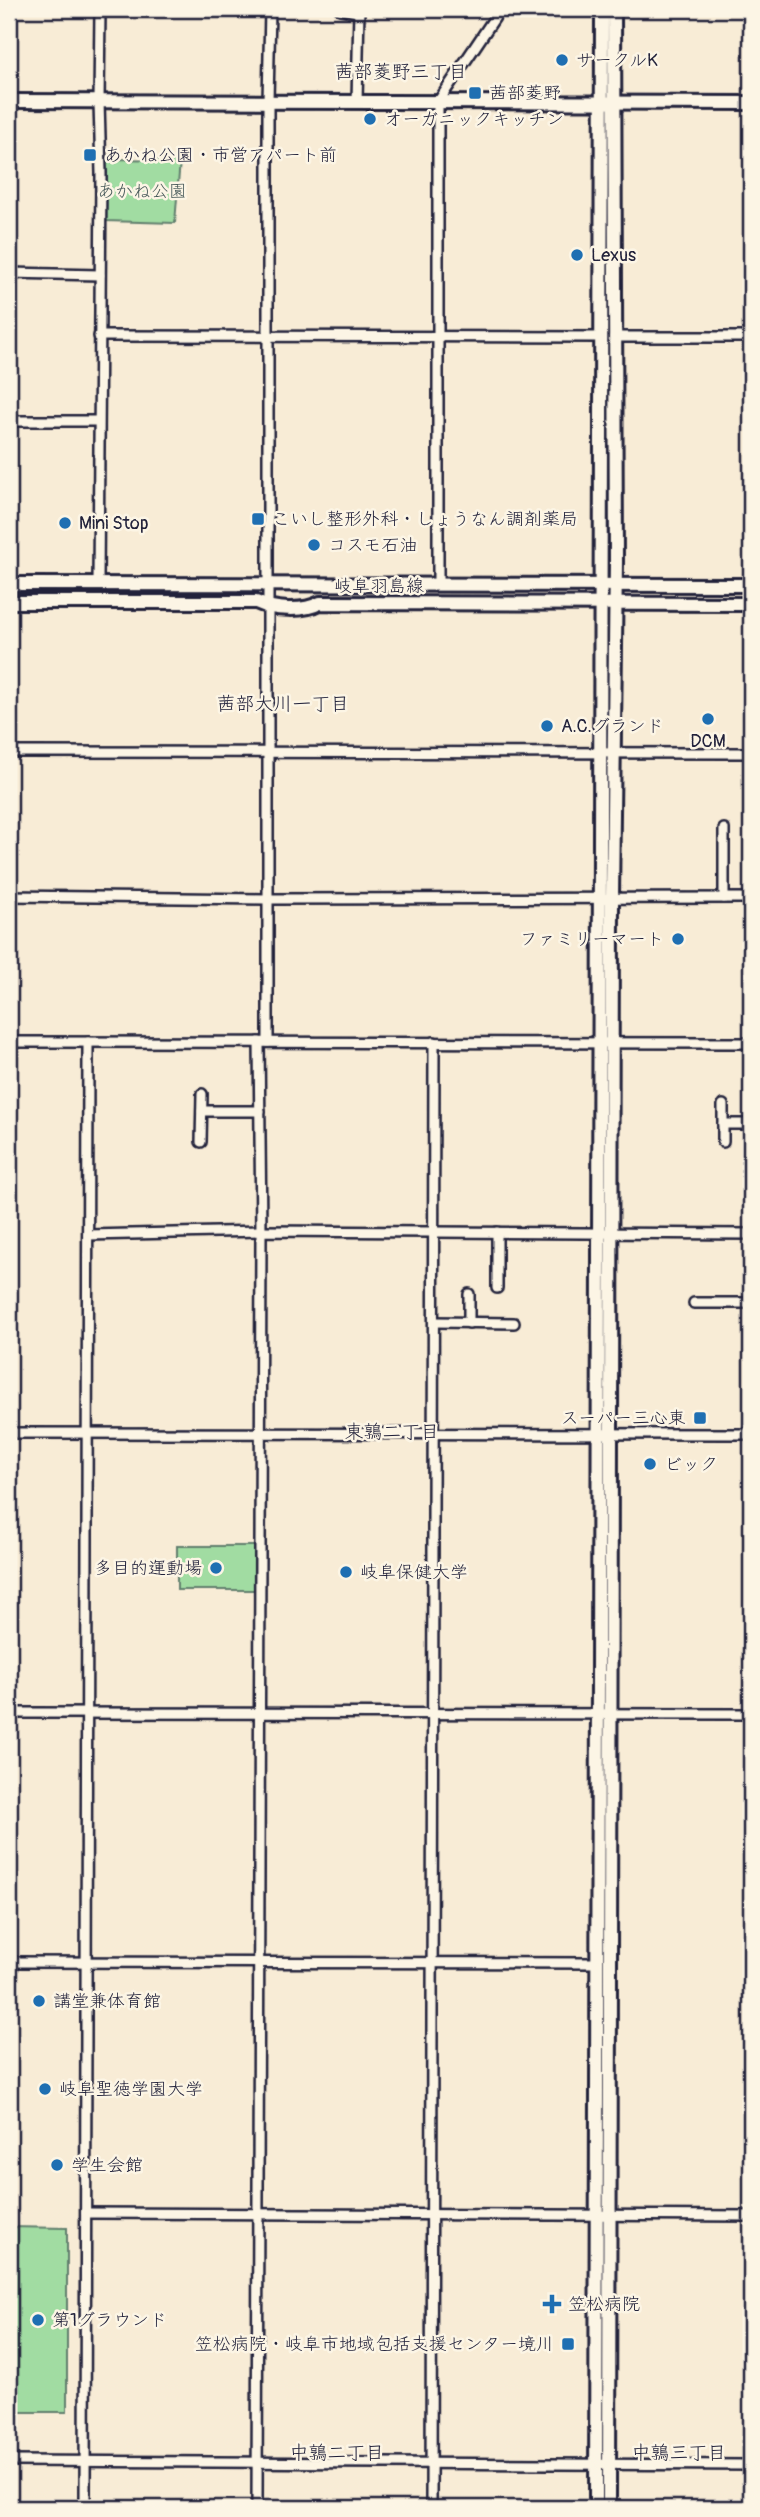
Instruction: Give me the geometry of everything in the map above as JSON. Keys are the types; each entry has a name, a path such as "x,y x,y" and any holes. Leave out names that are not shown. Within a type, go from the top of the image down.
{"street":[{"path":"98,584 100,9"},
{"path":"257,2508 260,1111 267,899 270,9"},
{"path":"340,9 358,10 357,102"},
{"path":"438,585 438,102 495,18 497,9"},
{"path":"596,2508 602,2464 604,1714 597,1434 605,1233 607,752 615,603 608,337 608,102 602,9"},
{"path":"608,102 614,9"},
{"path":"9,102 751,103"},
{"path":"9,273 100,275"},
{"path":"99,336 751,337"},
{"path":"607,752 601,584 608,337"},
{"path":"9,421 98,421"},
{"name":"岐阜羽島線","path":"9,584 751,585"},
{"name":"岐阜羽島線","path":"9,603 256,603 267,607 312,607 320,603 751,604"},
{"path":"9,752 751,753"},
{"path":"724,829 724,898"},
{"path":"9,896 267,899 751,898"},
{"path":"9,1042 751,1043"},
{"path":"85,2508 88,1042"},
{"path":"431,2508 434,1042"},
{"path":"201,1142 202,1094"},
{"path":"723,1105 723,1142"},
{"path":"202,1111 260,1111"},
{"path":"723,1124 751,1124"},
{"path":"88,1235 261,1231 751,1234"},
{"path":"497,1232 497,1288"},
{"path":"603,2214 598,1963 611,1433 605,1233"},
{"path":"469,1293 469,1323"},
{"path":"694,1303 751,1303"},
{"path":"435,1322 514,1323"},
{"path":"9,1433 751,1434"},
{"path":"9,1713 751,1714"},
{"path":"9,1962 598,1963"},
{"path":"86,2213 751,2216"},
{"path":"9,2461 751,2465"},
{"path":"602,2464 608,2508"}],"green space":[{"name":"あかね公園","path":"106,159 180,160 175,223 105,221"},
{"name":"多目的運動場","path":"177,1546 255,1546 255,1590 177,1590"},
{"name":"第1グラウンド","path":"9,2227 67,2228 67,2412 9,2412"}],"place":[{"name":"サークルK","path":"562,60"},
{"name":"茜部菱野","path":"475,93"},
{"name":"オーガニックキッチン","path":"370,119"},
{"name":"あかね公園・市営アパート前","path":"90,155"},
{"name":"Lexus","path":"577,255"},
{"name":"こいし整形外科・しょうなん調剤薬局","path":"258,519"},
{"name":"Mini Stop","path":"65,523"},
{"name":"コスモ石油","path":"314,545"},
{"name":"DCM","path":"708,719"},
{"name":"A.C.グランド","path":"547,726"},
{"name":"ファミリーマート","path":"678,939"},
{"name":"スーパー三心東","path":"700,1418"},
{"name":"ビック","path":"650,1464"},
{"name":"多目的運動場","path":"216,1568"},
{"name":"岐阜保健大学","path":"346,1572"},
{"name":"講堂兼体育館","path":"39,2001"},
{"name":"岐阜聖徳学園大学","path":"45,2089"},
{"name":"学生会館","path":"57,2165"},
{"name":"笠松病院","path":"552,2304"},
{"name":"第1グラウンド","path":"38,2320"},
{"name":"笠松病院・岐阜市地域包括支援センター境川","path":"568,2344"}],"district":[{"name":"茜部菱野三丁目","path":"401,71"},
{"name":"茜部大川一丁目","path":"283,703"},
{"name":"東鶉二丁目","path":"392,1431"},
{"name":"中鶉二丁目","path":"337,2452"},
{"name":"中鶉三丁目","path":"679,2452"}]}
